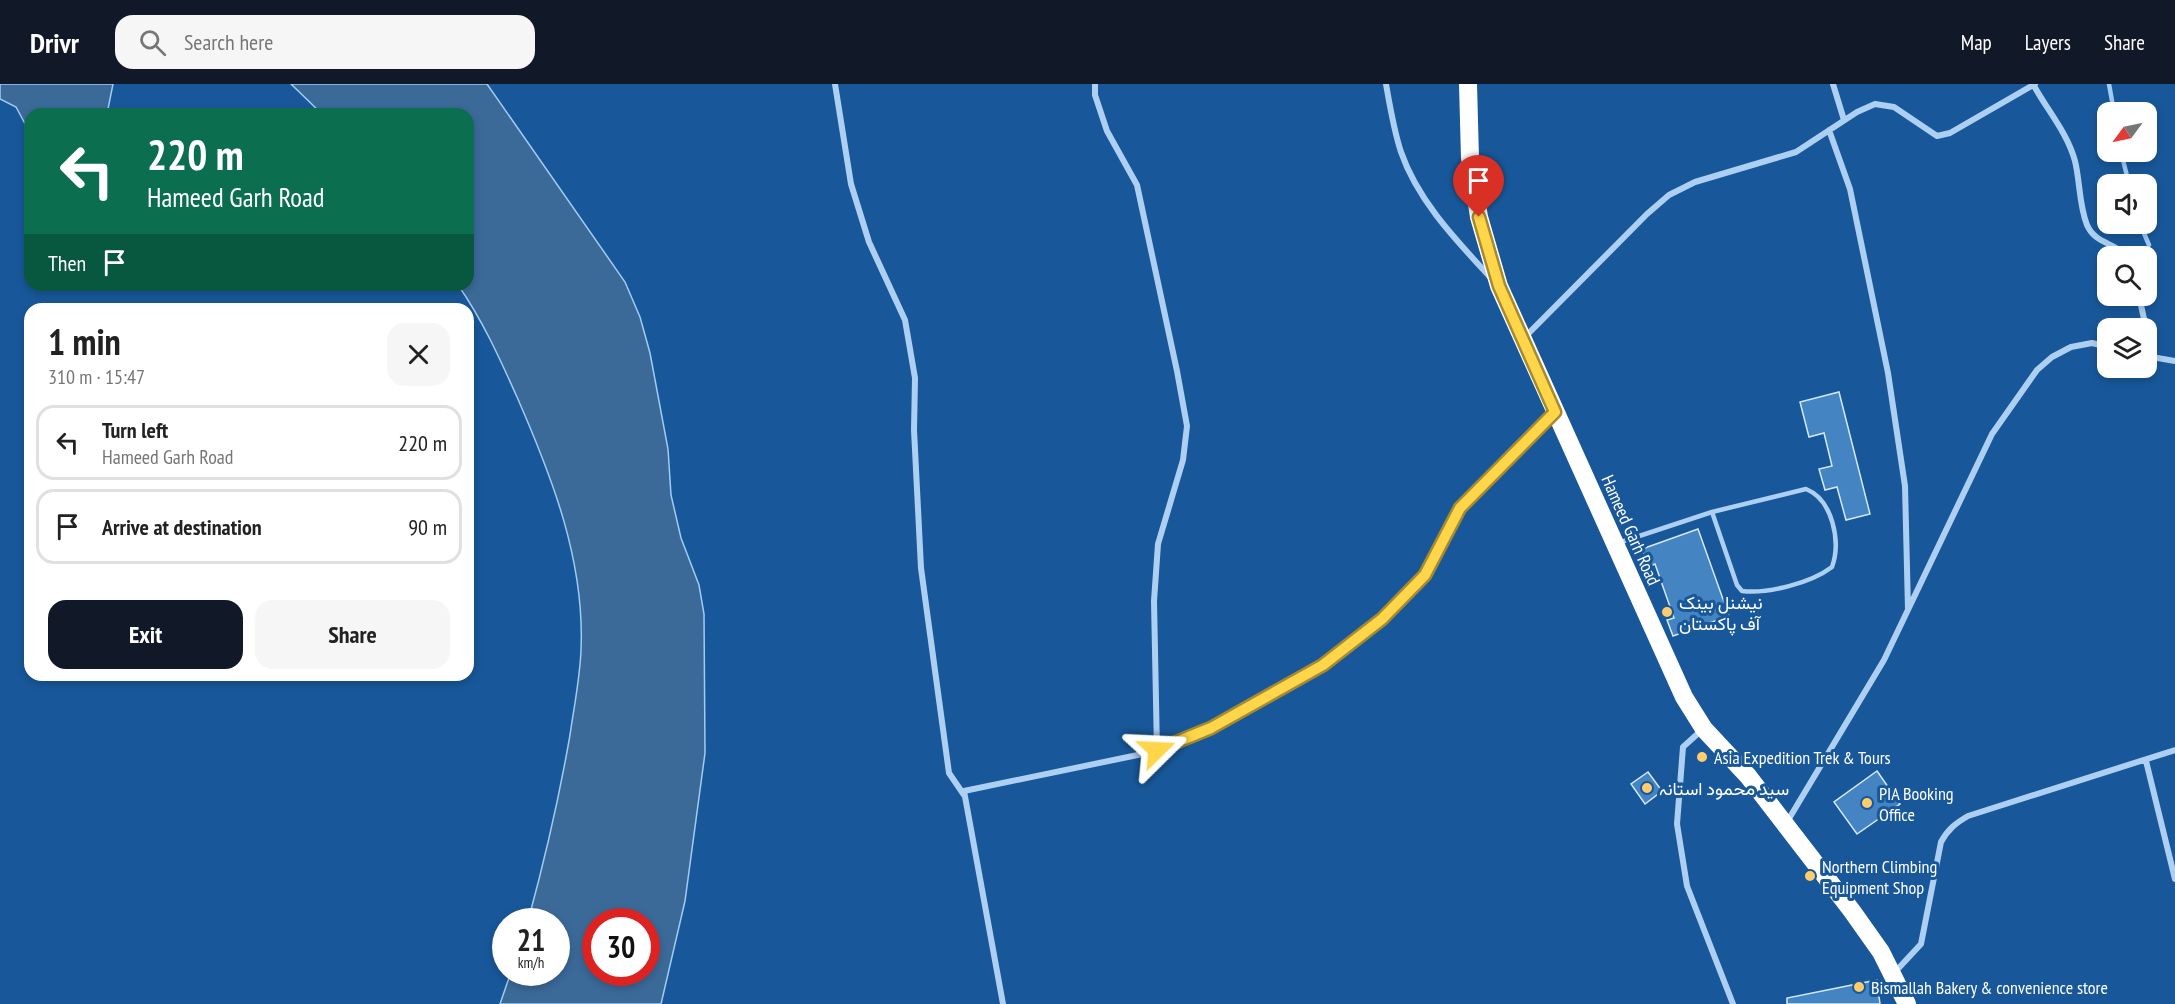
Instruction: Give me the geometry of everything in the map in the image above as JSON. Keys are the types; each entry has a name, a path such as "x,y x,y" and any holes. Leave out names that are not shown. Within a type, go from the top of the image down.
{"highway":[{"name":"Hameed Garh Road","path":"1468,84 1470,158 1479,217 1499,286 1684,697 1704,729 1748,776 1852,911 1893,973 1907,1004"}],"street":[{"path":"835,84 852,184 868,242 906,320 915,378 914,430 921,568 949,773 965,795"},
{"path":"1095,84 1095,94 1107,130 1137,185 1178,371 1187,426 1183,460 1157,556 1154,601 1157,750"},
{"path":"1386,84 1401,153 1419,191 1449,232 1499,286"},
{"path":"1833,84 1844,120"},
{"path":"1523,340 1592,268 1669,195 1695,182 1796,152 1844,120 1875,104 1894,107 1937,136 1950,133 2034,84 2065,134 2075,160 2087,225 2099,241 2111,246"},
{"path":"1829,130 1850,189 1888,373 1905,486 1908,610"},
{"path":"1785,826 1884,660 1992,434 2037,370 2071,346 2097,344"},
{"path":"2157,358 2175,361"},
{"path":"1003,1004 964,791 1157,750 1211,728 1323,665 1393,610 1425,575 1466,501 1555,412"},
{"path":"1704,729 1683,747 1677,824 1687,886 1733,1004"},
{"path":"1893,973 1921,944 1941,842 1947,830 1968,816 2175,750"},
{"path":"2145,761 2175,879"}],"lane":[{"path":"1615,544 1712,512 1792,490 1806,489 1816,493 1826,506 1835,540 1832,567 1811,578 1751,592 1742,591 1737,585 1712,512"}],"water":[{"path":"0,84 113,84 108,108 24,108 24,122 16,107 0,99"},
{"path":"291,84 487,84 625,282 640,317 650,353 668,449 671,495 681,538 699,585 704,614 705,753 685,901 661,1004 500,1004 506,986 570,986 570,908 531,908 546,852 570,735 581,650 581,617 572,552 554,489 511,383 474,310 474,303 469,303 462,291 474,291 474,108 316,108"}],"building":[{"path":"1839,392 1870,514 1846,520 1837,487 1825,490 1819,469 1832,466 1824,433 1809,437 1800,402"},
{"path":"1698,529 1729,616 1673,636 1667,620 1674,618 1655,564 1648,567 1642,549"},
{"name":"PIA Booking Office","path":"1877,771 1900,804 1857,834 1834,802"},
{"name":"سید محمود استانہ","path":"1648,772 1662,791 1645,804 1631,784"},
{"name":"Bismallah Bakery & convenience store","path":"1877,980 1880,1004 1787,1004 1787,998"}],"waterway":[{"path":"2109,84 2112,102"},
{"path":"2124,162 2126,174"},
{"path":"2144,234 2149,245"}],"place":[{"name":"نیشنل بینک آف پاکستان","path":"1667,612"},
{"name":"Asia Expedition Trek & Tours","path":"1702,757"},
{"name":"سید محمود استانہ","path":"1647,788"},
{"name":"PIA Booking Office","path":"1867,803"},
{"name":"Northern Climbing Equipment Shop","path":"1810,876"},
{"name":"Bismallah Bakery & convenience store","path":"1859,987"}],"route":[{"path":"1157,750 1211,728 1323,665 1393,610 1425,575 1460,508 1555,412 1499,286 1479,217"}]}
